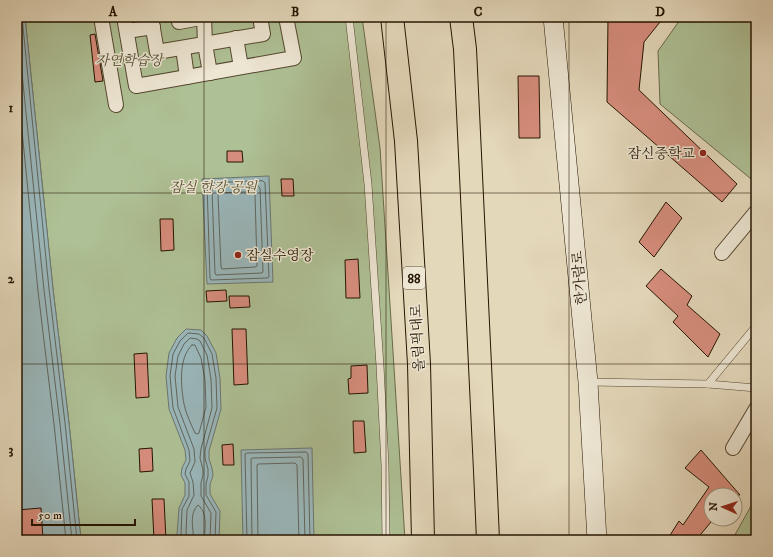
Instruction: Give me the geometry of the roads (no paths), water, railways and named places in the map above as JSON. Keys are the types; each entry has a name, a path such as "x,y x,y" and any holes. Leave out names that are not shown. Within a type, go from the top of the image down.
{"highway":[{"name":"올림픽대로","path":"392,17 406,141 419,364 423,540"},
{"path":"461,17 465,49 488,540"},
{"path":"465,49 470,17"}],"street":[{"path":"101,17 116,106"},
{"path":"124,17 136,86 294,58 286,17"},
{"path":"179,17 179,22 204,17 205,44 210,73"},
{"path":"127,32 152,22 158,52 263,34 260,17"},
{"name":"한가람로","path":"553,17 588,382 598,540"},
{"path":"236,38 242,67"},
{"path":"183,48 187,77"},
{"path":"108,61 131,58"},
{"path":"722,253 756,212"},
{"path":"733,448 756,409"}],"lane":[{"path":"349,17 368,184 382,404 385,465 386,540"},
{"path":"708,384 756,326"},
{"path":"588,382 708,384 756,388"}],"water":[{"path":"17,17 25,17 81,540 17,540"},
{"path":"269,176 273,282 207,284 202,179"},
{"path":"186,329 201,330 207,336 216,353 220,378 221,409 209,451 209,459 213,476 210,484 210,494 220,511 219,540 180,540 177,535 179,508 185,495 185,483 181,475 182,468 186,460 185,450 169,409 166,376 169,353 177,338"},
{"path":"312,448 314,540 243,540 241,450"}],"place":[{"name":"잠신중학교","path":"703,153"},
{"name":"잠실수영장","path":"238,255"}],"park label":[{"name":"자연학습장","path":"129,60"},
{"name":"잠실 한강 공원","path":"213,187"}]}
